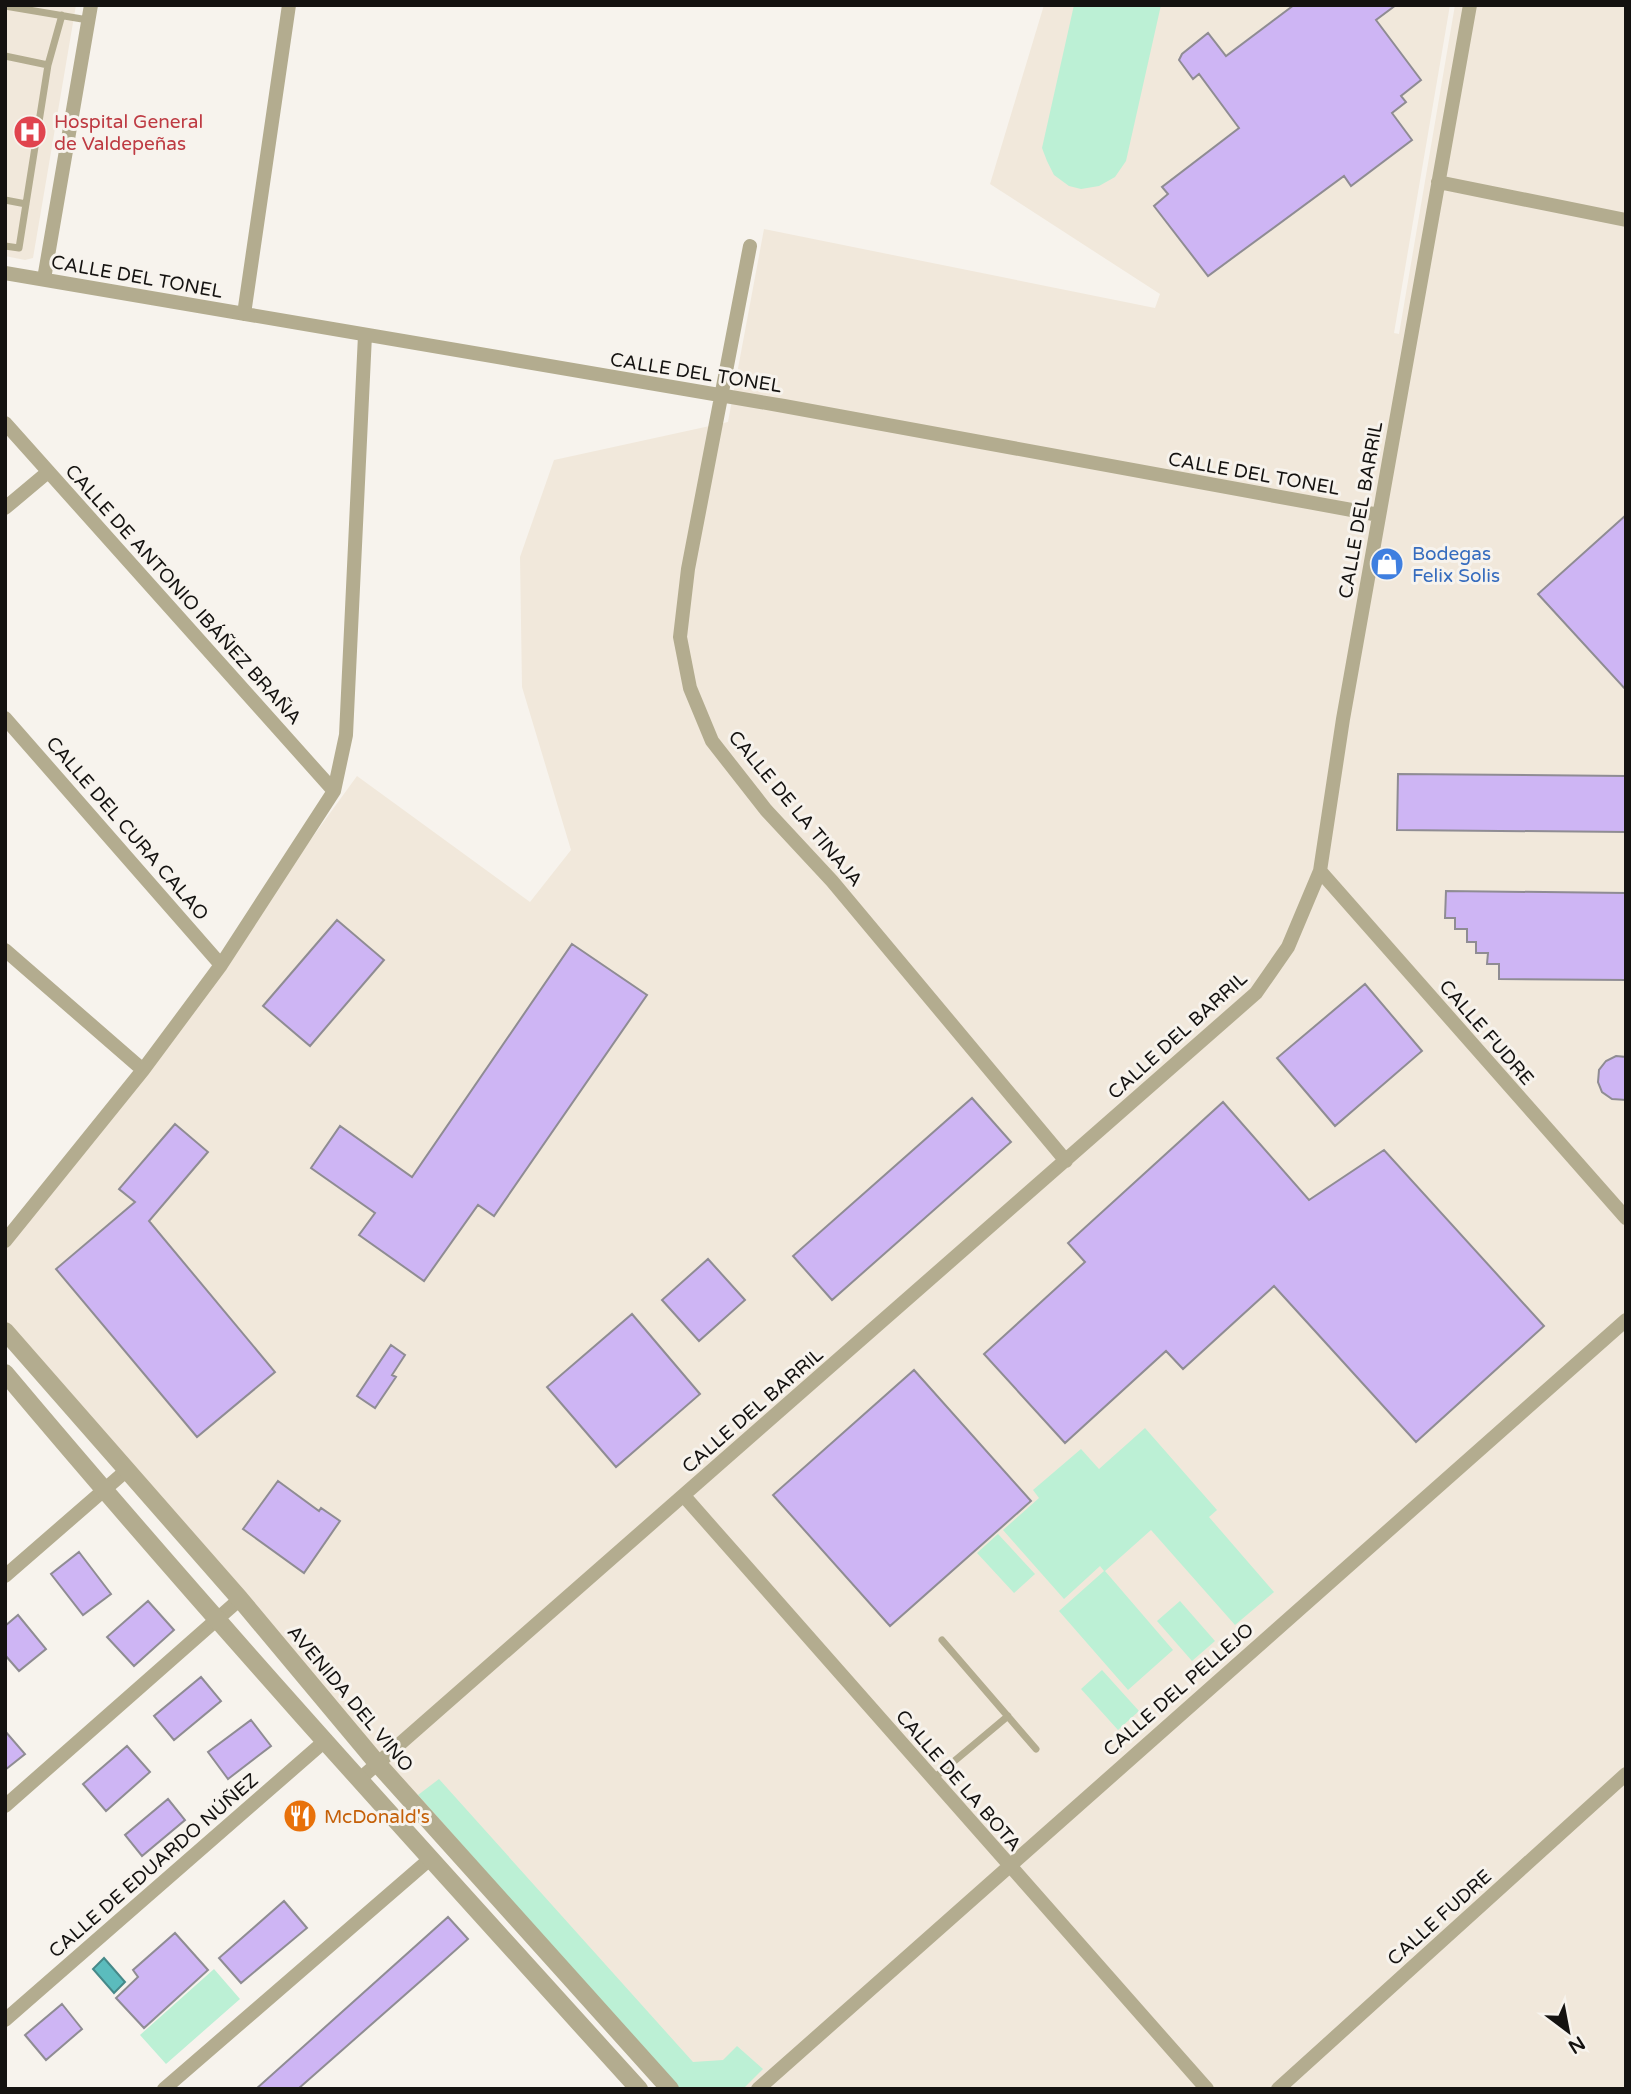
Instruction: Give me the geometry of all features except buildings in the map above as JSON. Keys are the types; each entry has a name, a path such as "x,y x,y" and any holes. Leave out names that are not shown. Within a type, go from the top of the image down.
{"street":[{"path":"244,314 289,5"},
{"name":"CALLE DEL BARRIL","path":"361,1778 1256,993 1288,947 1320,871 1379,515 1470,5"},
{"path":"44,279 90,12"},
{"path":"1438,183 1626,220"},
{"name":"CALLE DE LA TINAJA","path":"750,246 719,396 688,569 680,638 690,688 712,741 766,810 832,881 1066,1161"},
{"name":"CALLE DEL TONEL","path":"5,273 719,396 1379,515"},
{"path":"5,1241 143,1070 221,965 334,791 346,736 365,335"},
{"name":"CALLE DE ANTONIO IBÁÑEZ BRAÑA","path":"5,423 334,791"},
{"path":"5,508 48,472"},
{"name":"CALLE DEL CURA CALAO","path":"5,718 221,965"},
{"name":"CALLE FUDRE","path":"1320,871 1626,1218"},
{"path":"5,950 143,1070"},
{"name":"CALLE DEL PELLEJO","path":"758,2089 1626,1320"},
{"name":"AVENIDA DEL VINO","path":"5,1331 240,1599 377,1763 670,2089"},
{"path":"5,1373 103,1489 430,1859 639,2089"},
{"path":"5,1576 127,1470"},
{"name":"CALLE DE LA BOTA","path":"684,1496 1207,2089"},
{"path":"5,1805 240,1599"},
{"name":"CALLE DE EDUARDO NÚÑEZ","path":"5,2020 326,1740"},
{"name":"CALLE FUDRE","path":"1278,2089 1626,1774"},
{"path":"164,2089 430,1859"}],"lane":[{"path":"5,6 62,15 90,12"},
{"path":"5,246 19,248 48,65 62,15"},
{"path":"5,56 48,65"},
{"path":"5,200 26,204"},
{"path":"942,1640 1036,1749"},
{"path":"933,1779 1008,1716"}],"shaded area":[{"name":"Hospital General de Valdepeñas","path":"5,5 76,5 33,258 25,260 5,256"},
{"path":"1044,5 1450,5 1394,333 1399,334 1455,5 1626,5 1626,2089 670,2089 5,1331 5,1241 143,1070 357,776 530,902 571,850 522,687 520,557 554,460 728,422 764,229 1155,308 1160,294 990,184"}],"green space":[{"path":"1074,5 1161,5 1126,161 1115,177 1099,186 1081,189 1069,186 1054,175 1042,148"},
{"path":"1145,1428 1217,1510 1209,1517 1274,1592 1235,1625 1151,1530 1105,1571 1173,1650 1128,1690 1059,1611 1104,1571 1100,1566 1064,1599 1003,1530 1039,1498 1033,1490 1081,1449 1099,1469"},
{"path":"998,1534 1035,1574 1014,1593 977,1553"},
{"path":"1180,1601 1215,1641 1192,1661 1157,1621"},
{"path":"1102,1670 1139,1711 1118,1730 1081,1689"},
{"path":"439,1779 693,2062 723,2060 737,2046 763,2069 743,2089 678,2089 418,1795"},
{"path":"214,1969 240,1999 166,2064 140,2035"}],"water":[{"path":"104,1958 125,1982 114,1993 93,1969"}],"place":[{"name":"Hospital General de Valdepeñas","path":"30,132"},
{"name":"Bodegas Felix Solis","path":"1387,564"},
{"name":"McDonald's","path":"300,1816"}]}
